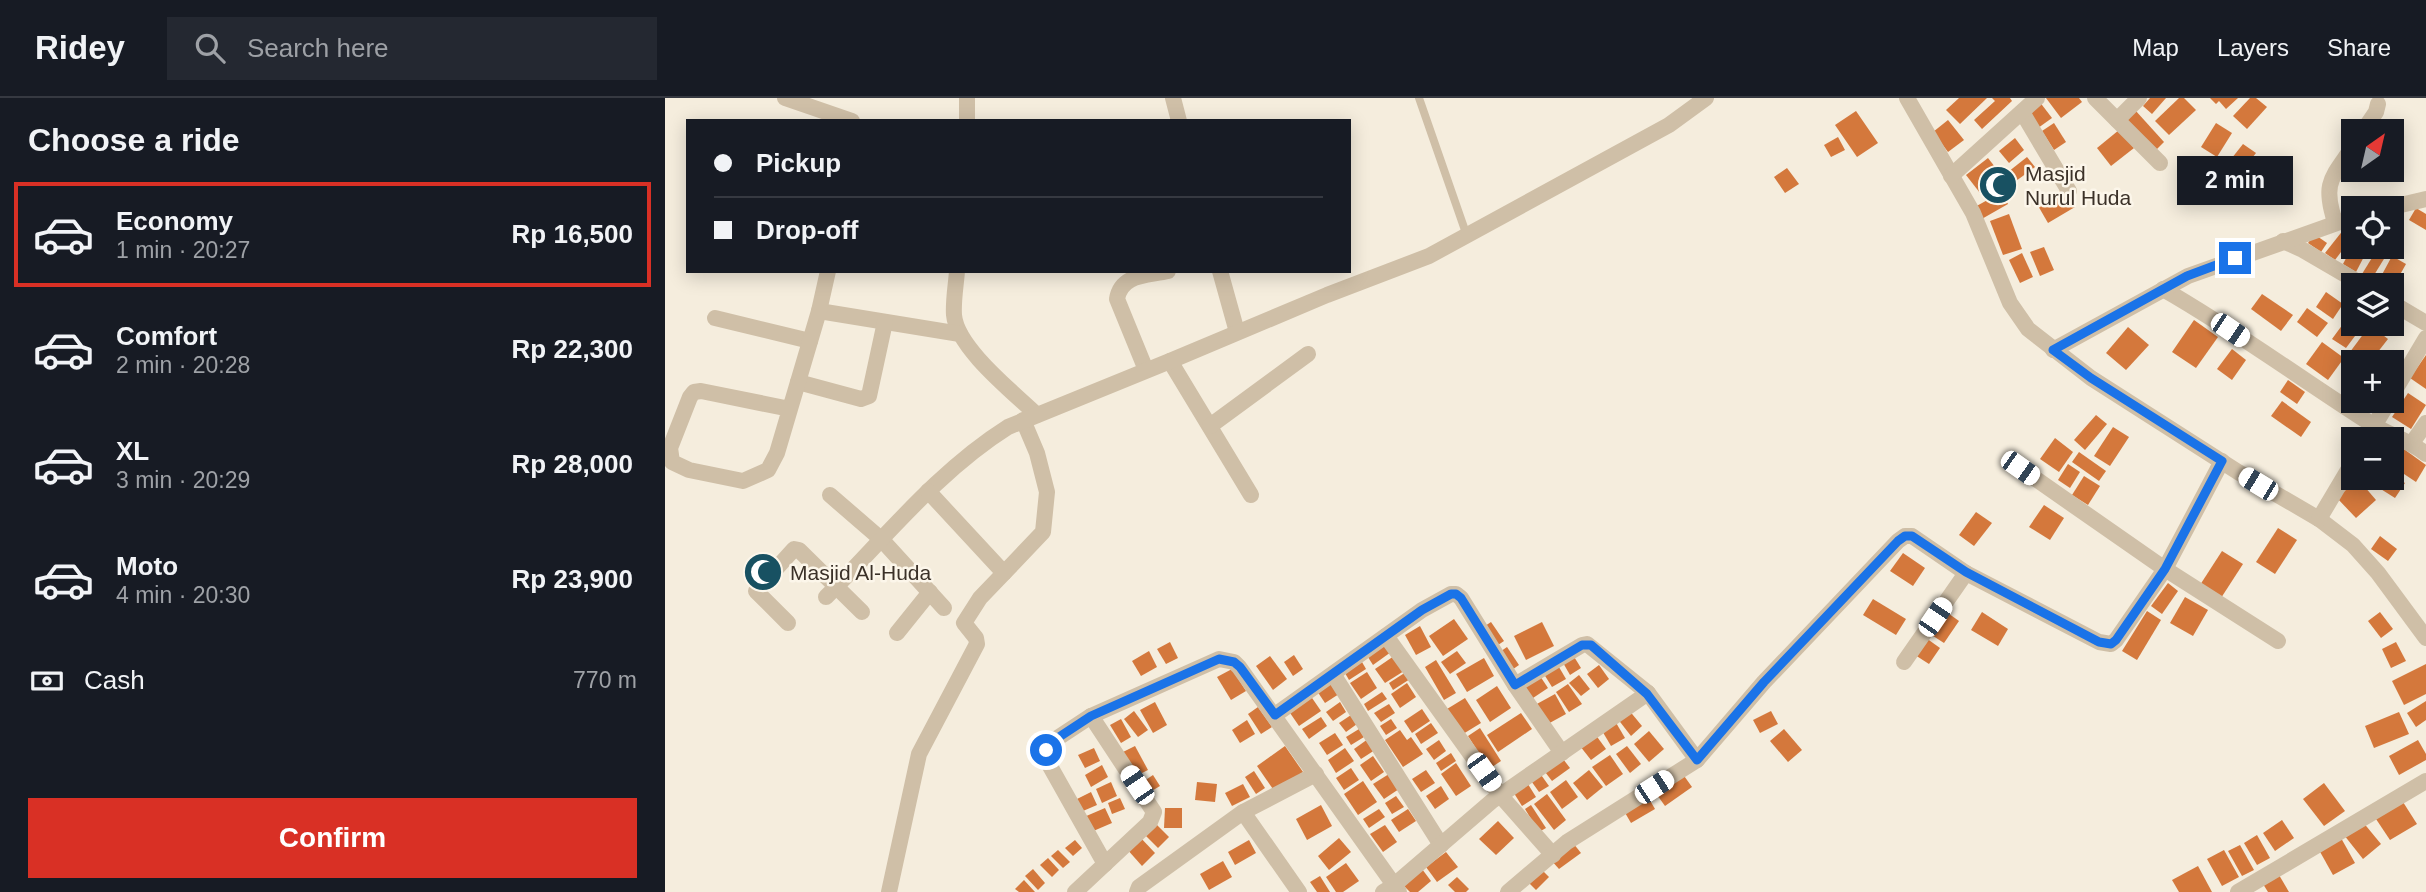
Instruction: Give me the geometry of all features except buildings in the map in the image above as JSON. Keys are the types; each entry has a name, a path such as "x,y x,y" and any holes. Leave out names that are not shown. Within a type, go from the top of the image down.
{"street":[{"path":"785,98 846,119"},
{"path":"967,98 967,119"},
{"path":"1173,98 1178,119"},
{"path":"831,592 928,491 992,437 1030,418 1237,332 1429,256 1669,125 1706,98"},
{"path":"1906,98 1973,213 2010,303 2028,329 2091,378 2319,519 2353,545 2378,573 2424,636"},
{"path":"1951,176 2037,98"},
{"path":"2095,98 2160,163"},
{"path":"2117,120 2139,98"},
{"path":"2371,119 2378,104"},
{"path":"2022,112 2069,191"},
{"path":"2335,222 2327,199 2329,186 2341,166"},
{"path":"2404,204 2426,198"},
{"path":"2053,350 2187,276 2341,220"},
{"path":"2283,241 2342,273"},
{"path":"790,409 701,391 694,392 670,448 671,462 689,470 743,481 768,470 774,463 790,409 798,382 810,341 819,311 825,273"},
{"path":"889,892 919,754 977,644 976,638 964,623 980,598 1043,532 1047,492 1030,418 960,334 954,316 957,273"},
{"path":"1146,370 1117,299 1123,283 1159,273"},
{"path":"1221,273 1237,332"},
{"path":"2163,289 2210,316 2362,427"},
{"path":"2404,310 2426,323"},
{"path":"819,311 960,334"},
{"path":"715,318 810,341"},
{"path":"798,382 861,399 869,396 885,322"},
{"path":"2404,375 2426,338"},
{"path":"1210,426 1308,354"},
{"path":"1170,361 1251,495"},
{"path":"2412,443 2426,424"},
{"path":"2404,441 2412,443 2426,454"},
{"path":"1508,892 1567,842 1697,760 1764,682 1905,536 1912,536 1966,572 2027,606 2106,644 2116,640 2165,569 2222,461"},
{"path":"2020,468 2165,569 2278,641"},
{"path":"2319,519 2341,482"},
{"path":"928,491 1004,573"},
{"path":"830,495 882,540 944,608"},
{"path":"788,623 756,591 794,549 799,550 831,592 862,612"},
{"path":"1904,662 1966,572"},
{"path":"897,633 930,592"},
{"path":"1275,715 1438,600 1456,594 1562,752"},
{"path":"1386,636 1500,795 1553,855"},
{"path":"1515,685 1587,644 1647,694 1697,760"},
{"path":"1105,864 1046,759 1046,750 1050,743 1091,716 1219,659 1234,662 1240,667 1316,774 1392,890 1500,795 1647,694"},
{"path":"1333,674 1441,845"},
{"path":"1075,892 1150,822 1154,812 1091,716"},
{"path":"1137,892 1139,887 1243,812 1316,774"},
{"path":"2243,891 2426,780"},
{"path":"1243,812 1299,892"}],"lane":[{"path":"1419,98 1467,236"}],"place":[{"name":"Masjid Nurul Huda","path":"1998,185"},
{"name":"Masjid Al-Huda","path":"763,572"}],"route":[{"path":"1046,750 1050,743 1091,716 1219,659 1227,659 1240,667 1275,715 1422,610 1438,600 1456,594 1515,685 1582,645 1591,645 1647,694 1697,760 1764,682 1905,536 1912,536 1966,572 2027,606 2099,642 2111,644 2165,569 2222,461 2091,378 2053,350 2187,276 2235,258"}]}
